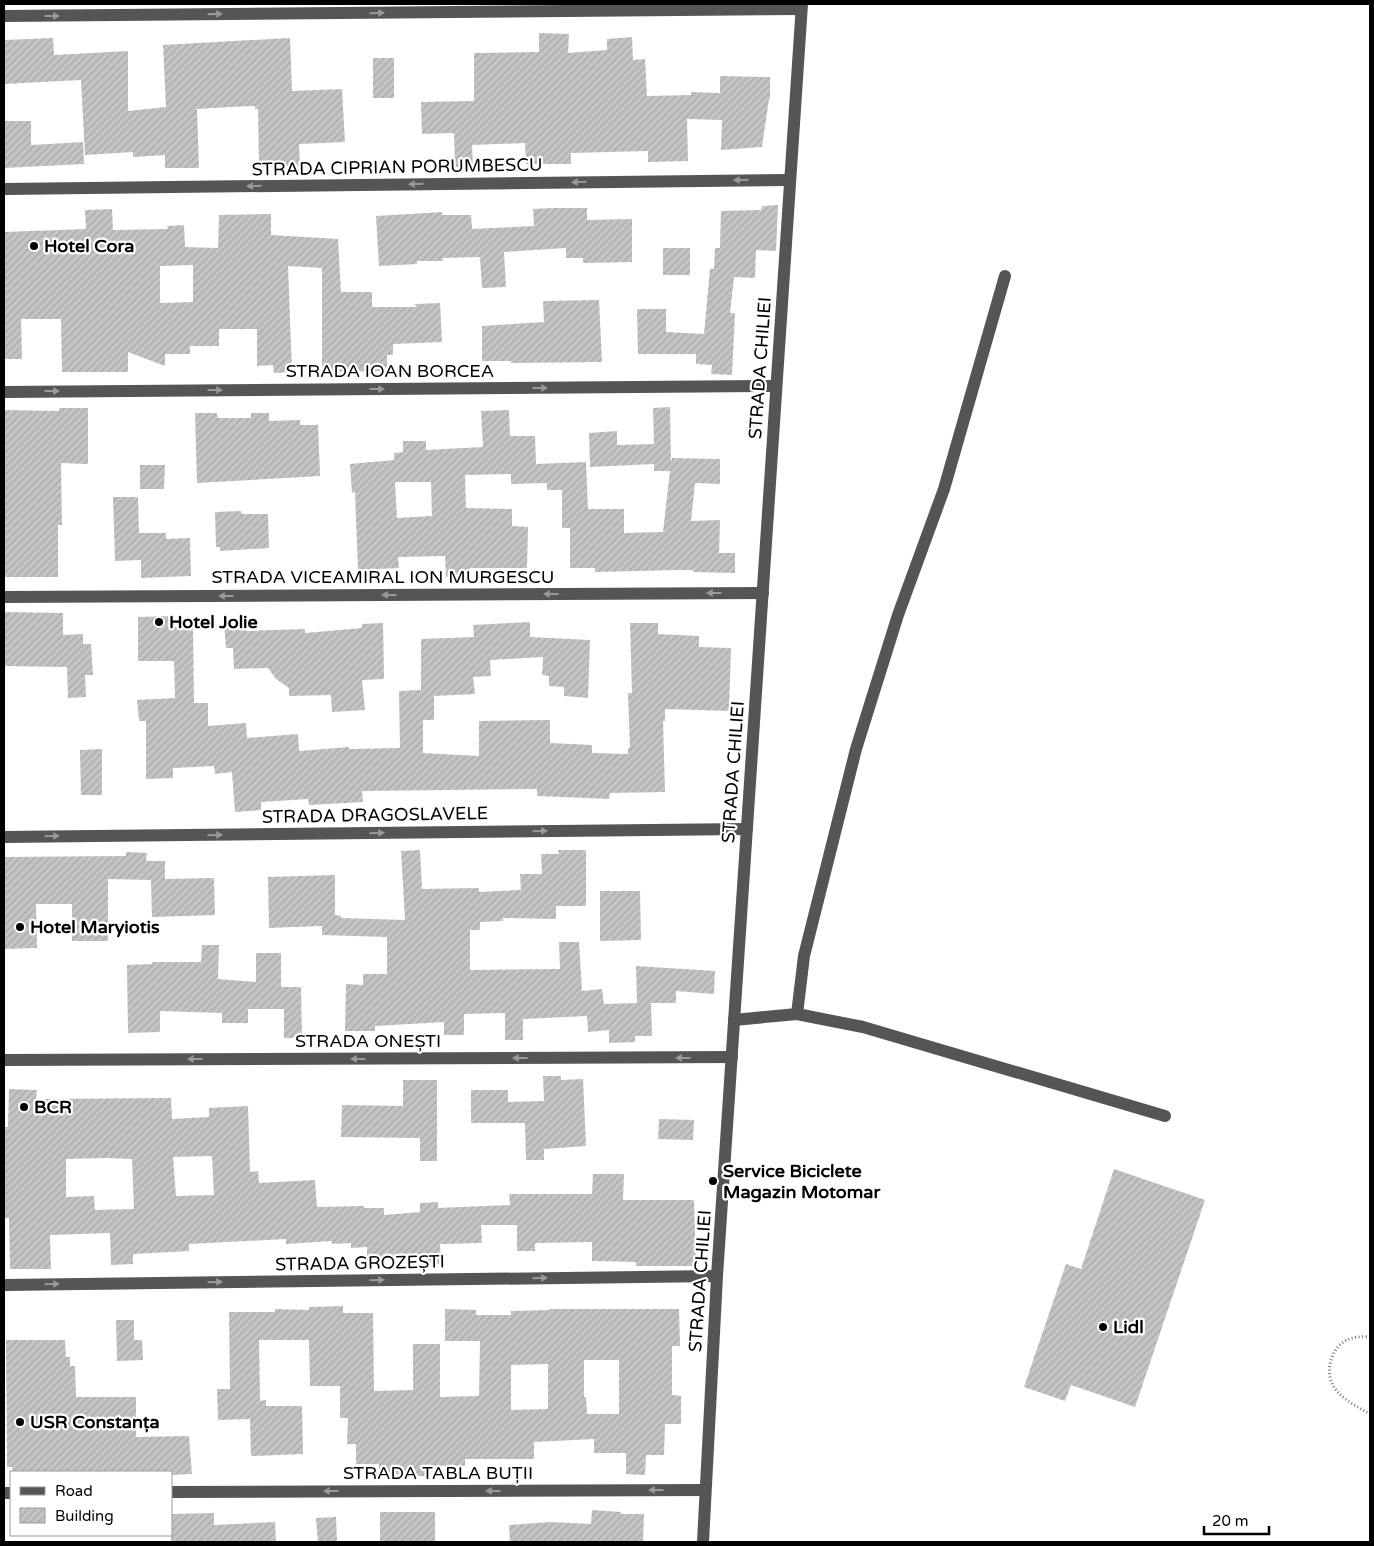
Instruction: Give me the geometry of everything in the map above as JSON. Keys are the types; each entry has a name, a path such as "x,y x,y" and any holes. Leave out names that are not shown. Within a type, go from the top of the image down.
{"street":[{"path":"4,16 802,6"},
{"name":"STRADA CHILIEI","path":"703,1542 704,1490 717,1276 802,6"},
{"name":"STRADA CIPRIAN PORUMBESCU","path":"4,189 790,180"},
{"path":"798,1014 804,956 856,749 898,615 944,489 1006,276"},
{"name":"STRADA IOAN BORCEA","path":"4,392 776,386"},
{"name":"STRADA VICEAMIRAL ION MURGESCU","path":"4,597 763,593"},
{"name":"STRADA DRAGOSLAVELE","path":"4,837 747,829"},
{"path":"734,1020 798,1014 863,1027 1165,1116"},
{"name":"STRADA ONEȘTI","path":"4,1060 732,1057"},
{"name":"STRADA GROZEȘTI","path":"4,1284 717,1276"},
{"name":"STRADA TABLA BUȚII","path":"172,1492 704,1490"}],"path":[{"path":"1370,1337 1346,1340 1336,1349 1329,1366 1331,1381 1344,1398 1370,1414"}],"building":[{"path":"539,33 569,34 568,53 607,50 607,39 632,37 633,60 645,59 647,96 691,95 691,92 720,93 720,76 770,77 770,99 762,147 721,150 722,120 687,119 688,161 648,162 648,151 571,153 571,164 526,164 525,143 472,145 473,166 455,167 454,133 422,134 421,102 474,101 474,53 539,52"},
{"path":"53,38 54,55 128,51 128,111 166,107 163,45 290,38 292,91 342,89 345,142 299,144 300,166 259,167 258,109 255,109 255,106 231,107 197,109 199,168 165,168 165,155 133,157 133,152 85,155 81,80 4,84 4,40"},
{"path":"373,58 394,58 394,98 373,98"},
{"path":"4,121 31,121 31,145 83,142 84,164 4,168"},
{"path":"778,205 776,251 756,250 755,278 734,277 730,313 735,313 732,375 711,374 712,365 696,364 696,354 638,354 637,309 666,309 666,332 704,334 710,269 714,269 715,248 720,248 721,211 761,210 762,206"},
{"path":"587,208 587,220 632,219 632,262 583,263 583,258 566,258 566,248 504,252 506,287 482,288 480,257 443,258 443,261 417,261 417,264 379,266 376,216 442,212 442,215 471,215 472,229 534,226 533,209"},
{"path":"112,209 113,230 168,229 167,226 184,225 185,247 218,248 219,215 271,214 271,235 338,239 341,292 372,292 372,307 416,307 415,304 440,303 442,342 393,344 393,355 387,355 387,371 322,372 322,268 288,266 292,372 274,373 273,365 257,366 257,329 219,329 219,346 190,346 190,354 165,354 165,366 128,352 128,372 62,372 61,319 21,319 22,359 4,359 4,232 86,229 85,210","holes":["193,265 193,302 160,303 160,266"]},
{"path":"663,248 690,248 690,275 663,275"},
{"path":"599,300 602,362 511,363 511,361 482,361 482,326 544,322 543,301"},
{"path":"670,407 671,463 672,458 720,459 720,484 695,483 691,521 720,520 719,553 735,553 735,573 693,572 693,570 595,572 595,568 570,568 570,528 562,528 562,490 547,490 547,483 511,484 511,474 465,475 466,508 512,509 512,526 528,527 527,568 470,568 470,576 446,577 445,556 398,557 399,568 358,570 355,492 352,493 350,464 394,460 394,453 403,452 403,441 426,441 426,450 483,447 481,411 509,410 510,436 535,436 536,464 586,462 588,509 624,509 624,533 663,532 670,471 654,471 654,464 590,467 589,433 617,431 617,445 654,444 653,408","holes":["395,482 431,482 432,516 397,518"]},
{"path":"59,408 88,408 88,464 61,463 62,525 58,525 58,577 4,577 4,410 59,411"},
{"path":"195,413 217,413 218,418 251,418 251,413 269,413 269,421 300,420 300,425 318,425 320,476 197,483"},
{"path":"140,465 165,465 164,489 140,489"},
{"path":"113,497 138,497 139,533 166,533 166,539 190,538 191,576 141,578 141,560 115,561"},
{"path":"241,511 242,514 268,514 269,548 220,551 220,547 216,547 215,512"},
{"path":"4,612 63,613 63,635 83,634 83,644 91,644 93,675 85,675 86,697 68,698 67,667 4,666"},
{"path":"172,616 172,627 193,627 194,703 208,703 208,726 246,723 247,738 298,734 299,751 349,747 349,749 400,748 399,691 421,690 421,639 474,637 473,625 530,622 530,637 590,640 588,698 564,696 564,687 549,686 549,676 542,675 543,657 490,660 491,676 473,677 475,694 434,696 434,720 423,720 423,753 479,756 479,721 550,720 550,743 592,745 592,753 628,754 628,748 630,748 628,693 632,693 630,623 658,623 658,634 699,636 699,647 731,648 729,711 665,709 665,721 663,721 665,792 610,793 609,799 537,796 537,789 362,791 363,802 309,805 308,799 261,802 261,810 235,812 232,772 215,774 214,766 173,768 173,778 146,779 146,721 139,721 137,700 175,698 174,661 138,661 138,617"},
{"path":"247,623 247,631 305,629 305,633 362,628 362,624 383,623 384,679 362,680 365,710 332,712 331,695 289,696 289,688 276,679 268,668 234,669 233,648 226,648 224,624"},
{"path":"102,749 102,795 81,795 80,750"},
{"path":"420,850 422,889 479,888 479,892 521,890 520,874 542,874 541,854 559,854 558,850 586,850 586,906 556,906 556,919 503,918 503,921 480,922 480,930 470,930 470,970 560,969 559,942 579,942 582,991 602,989 604,1004 637,1003 636,966 715,971 714,994 676,991 676,1003 651,1003 652,1036 635,1036 635,1042 609,1043 609,1030 588,1032 587,1016 523,1019 523,1040 505,1040 505,1013 464,1014 464,1035 444,1035 444,1022 375,1026 375,1031 345,1031 346,984 363,985 363,974 387,974 387,937 322,935 322,926 269,928 268,877 335,875 335,915 341,916 341,918 405,920 401,851"},
{"path":"126,852 147,853 146,861 165,861 165,879 214,878 215,915 152,917 151,880 108,879 108,941 72,941 72,904 36,904 37,948 4,949 4,857 126,856"},
{"path":"600,891 640,891 641,940 600,941"},
{"path":"202,945 219,945 218,979 256,982 256,953 281,953 281,987 301,987 302,1038 284,1038 284,1009 248,1009 248,1023 222,1023 222,1013 160,1011 160,1032 128,1033 127,965 152,964 152,962 201,962"},
{"path":"543,1076 561,1076 561,1080 583,1079 586,1146 544,1149 544,1160 526,1160 525,1123 471,1123 471,1090 508,1090 508,1102 544,1101"},
{"path":"403,1080 437,1080 437,1161 420,1161 420,1138 341,1137 342,1105 403,1106"},
{"path":"9,1089 37,1090 36,1099 171,1098 172,1119 209,1117 209,1108 248,1106 250,1172 258,1171 259,1183 315,1180 317,1207 364,1206 364,1208 384,1208 384,1215 420,1212 420,1203 438,1202 438,1208 510,1205 509,1194 592,1194 593,1174 624,1174 623,1200 694,1200 696,1266 636,1266 636,1262 592,1261 592,1242 535,1243 535,1251 517,1251 517,1225 481,1225 482,1243 440,1244 441,1264 423,1265 422,1255 385,1259 385,1263 367,1263 367,1247 351,1248 351,1243 332,1244 332,1241 286,1244 286,1239 189,1244 189,1251 133,1254 133,1264 111,1265 110,1233 50,1235 51,1269 10,1269 9,1218 4,1218 4,1127 8,1127","holes":["212,1156 214,1195 176,1196 173,1157","66,1159 132,1159 134,1209 95,1210 94,1196 66,1197"]},
{"path":"659,1119 694,1120 693,1140 658,1139"},
{"name":"Lidl","path":"1114,1169 1205,1200 1135,1407 1071,1385 1065,1401 1024,1387 1066,1264 1081,1269"},
{"path":"343,1306 343,1313 373,1313 374,1391 413,1390 413,1344 440,1344 440,1397 479,1396 480,1341 445,1341 445,1309 476,1310 476,1315 511,1315 511,1311 550,1309 679,1309 680,1346 672,1346 672,1395 681,1396 681,1424 665,1424 664,1455 646,1455 645,1475 626,1474 626,1453 594,1453 594,1439 534,1442 534,1459 465,1459 465,1466 430,1466 430,1476 414,1476 413,1474 379,1475 379,1464 356,1464 356,1444 347,1444 348,1418 340,1418 340,1386 310,1386 309,1340 259,1340 260,1401 266,1400 266,1406 302,1406 303,1454 251,1456 250,1419 218,1420 217,1389 230,1389 229,1312 275,1312 275,1309 309,1310 309,1307","holes":["584,1360 619,1360 619,1414 587,1414 586,1397 584,1397","548,1364 548,1409 511,1410 511,1365"]},
{"path":"116,1320 134,1320 134,1340 142,1340 143,1360 117,1361"},
{"path":"6,1340 65,1340 66,1357 70,1357 70,1366 75,1366 76,1397 136,1397 136,1437 189,1436 192,1474 172,1475 172,1471 12,1471 12,1467 7,1467"},
{"path":"592,1510 621,1512 621,1514 644,1514 643,1542 510,1542 509,1525 551,1522 591,1524"},
{"path":"380,1512 435,1512 435,1542 380,1542"},
{"path":"214,1513 214,1525 275,1522 276,1542 171,1542 172,1514"},
{"path":"336,1517 337,1542 318,1542 316,1518"}],"place":[{"name":"Hotel Cora","path":"34,246"},
{"name":"Hotel Jolie","path":"159,622"},
{"name":"Hotel Maryiotis","path":"20,927"},
{"name":"BCR","path":"24,1107"},
{"name":"Service Biciclete Magazin Motomar","path":"713,1181"},
{"name":"Lidl","path":"1103,1327"},
{"name":"USR Constanța","path":"20,1422"}]}
